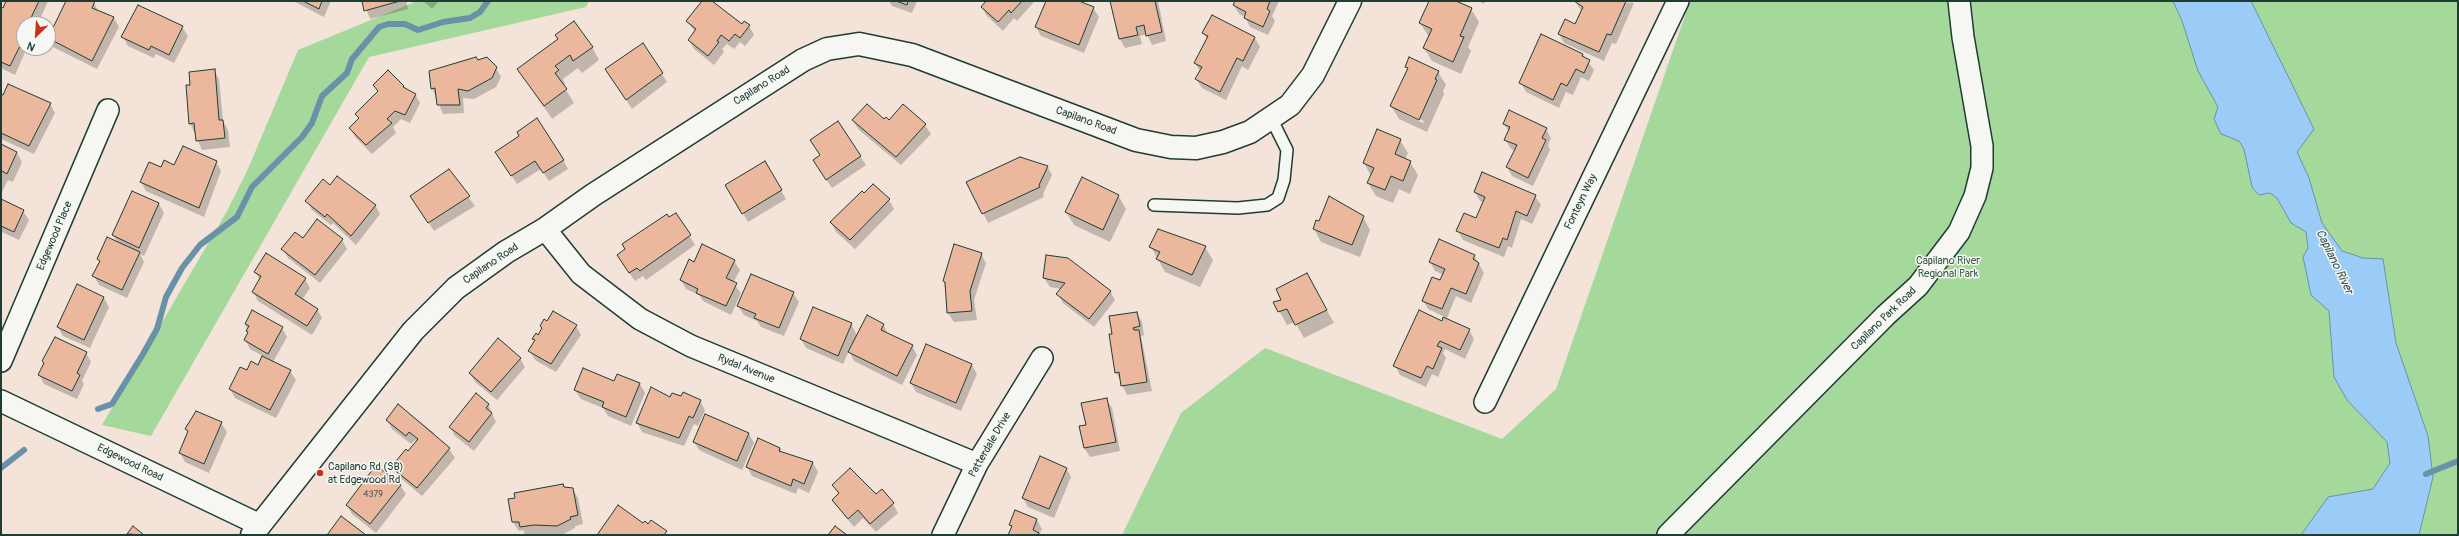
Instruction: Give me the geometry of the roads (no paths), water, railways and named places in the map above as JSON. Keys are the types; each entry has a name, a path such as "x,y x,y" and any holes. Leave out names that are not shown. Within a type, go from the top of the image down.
{"main road":[{"name":"Capilano Road","path":"256,530 413,331 456,288 506,252 545,229 701,125 803,60 827,49 859,44 912,55 1136,140 1171,147 1196,148 1223,142 1250,132 1290,105 1313,75 1350,1"}],"street":[{"name":"Fonteyn Way","path":"1485,402 1678,1"},
{"name":"Capilano Park Road","path":"1668,535 1886,315 1918,286 1959,232 1980,183 1982,146 1963,37 1959,1"},
{"name":"Edgewood Place","path":"1,361 108,110"},
{"name":"Rydal Avenue","path":"545,229 581,274 640,319 691,346 977,464"},
{"name":"Patterdale Drive","path":"944,535 977,464 1042,358"},
{"name":"Edgewood Road","path":"1,401 256,530"}],"lane":[{"path":"1154,205 1238,208 1267,205 1278,198 1284,180 1286,150 1271,118"}],"water":[{"name":"Capilano River","path":"2173,1 2251,1 2314,129 2297,152 2309,178 2322,223 2342,251 2363,258 2383,259 2396,343 2428,436 2433,477 2419,535 2301,535 2328,497 2373,489 2390,463 2387,442 2347,400 2334,377 2329,311 2311,295 2303,257 2308,248 2306,232 2291,223 2277,198 2270,193 2259,195 2252,187 2244,149 2239,141 2221,134 2214,119 2218,107 2198,71 2182,21"}],"waterway":[{"path":"98,409 112,404 143,354 157,329 166,297 182,268 200,245 237,217 252,187 302,137 312,123 322,96 347,73 352,59 379,27 388,24 405,24 418,30 443,22 470,18 480,12 488,1"},
{"path":"1,468 24,450"},
{"path":"2426,474 2458,461"}],"place":[{"name":"Capilano Rd (SB) at Edgewood Rd","path":"320,473"}],"park label":[{"name":"Capilano River Regional Park","path":"1948,267"}]}
